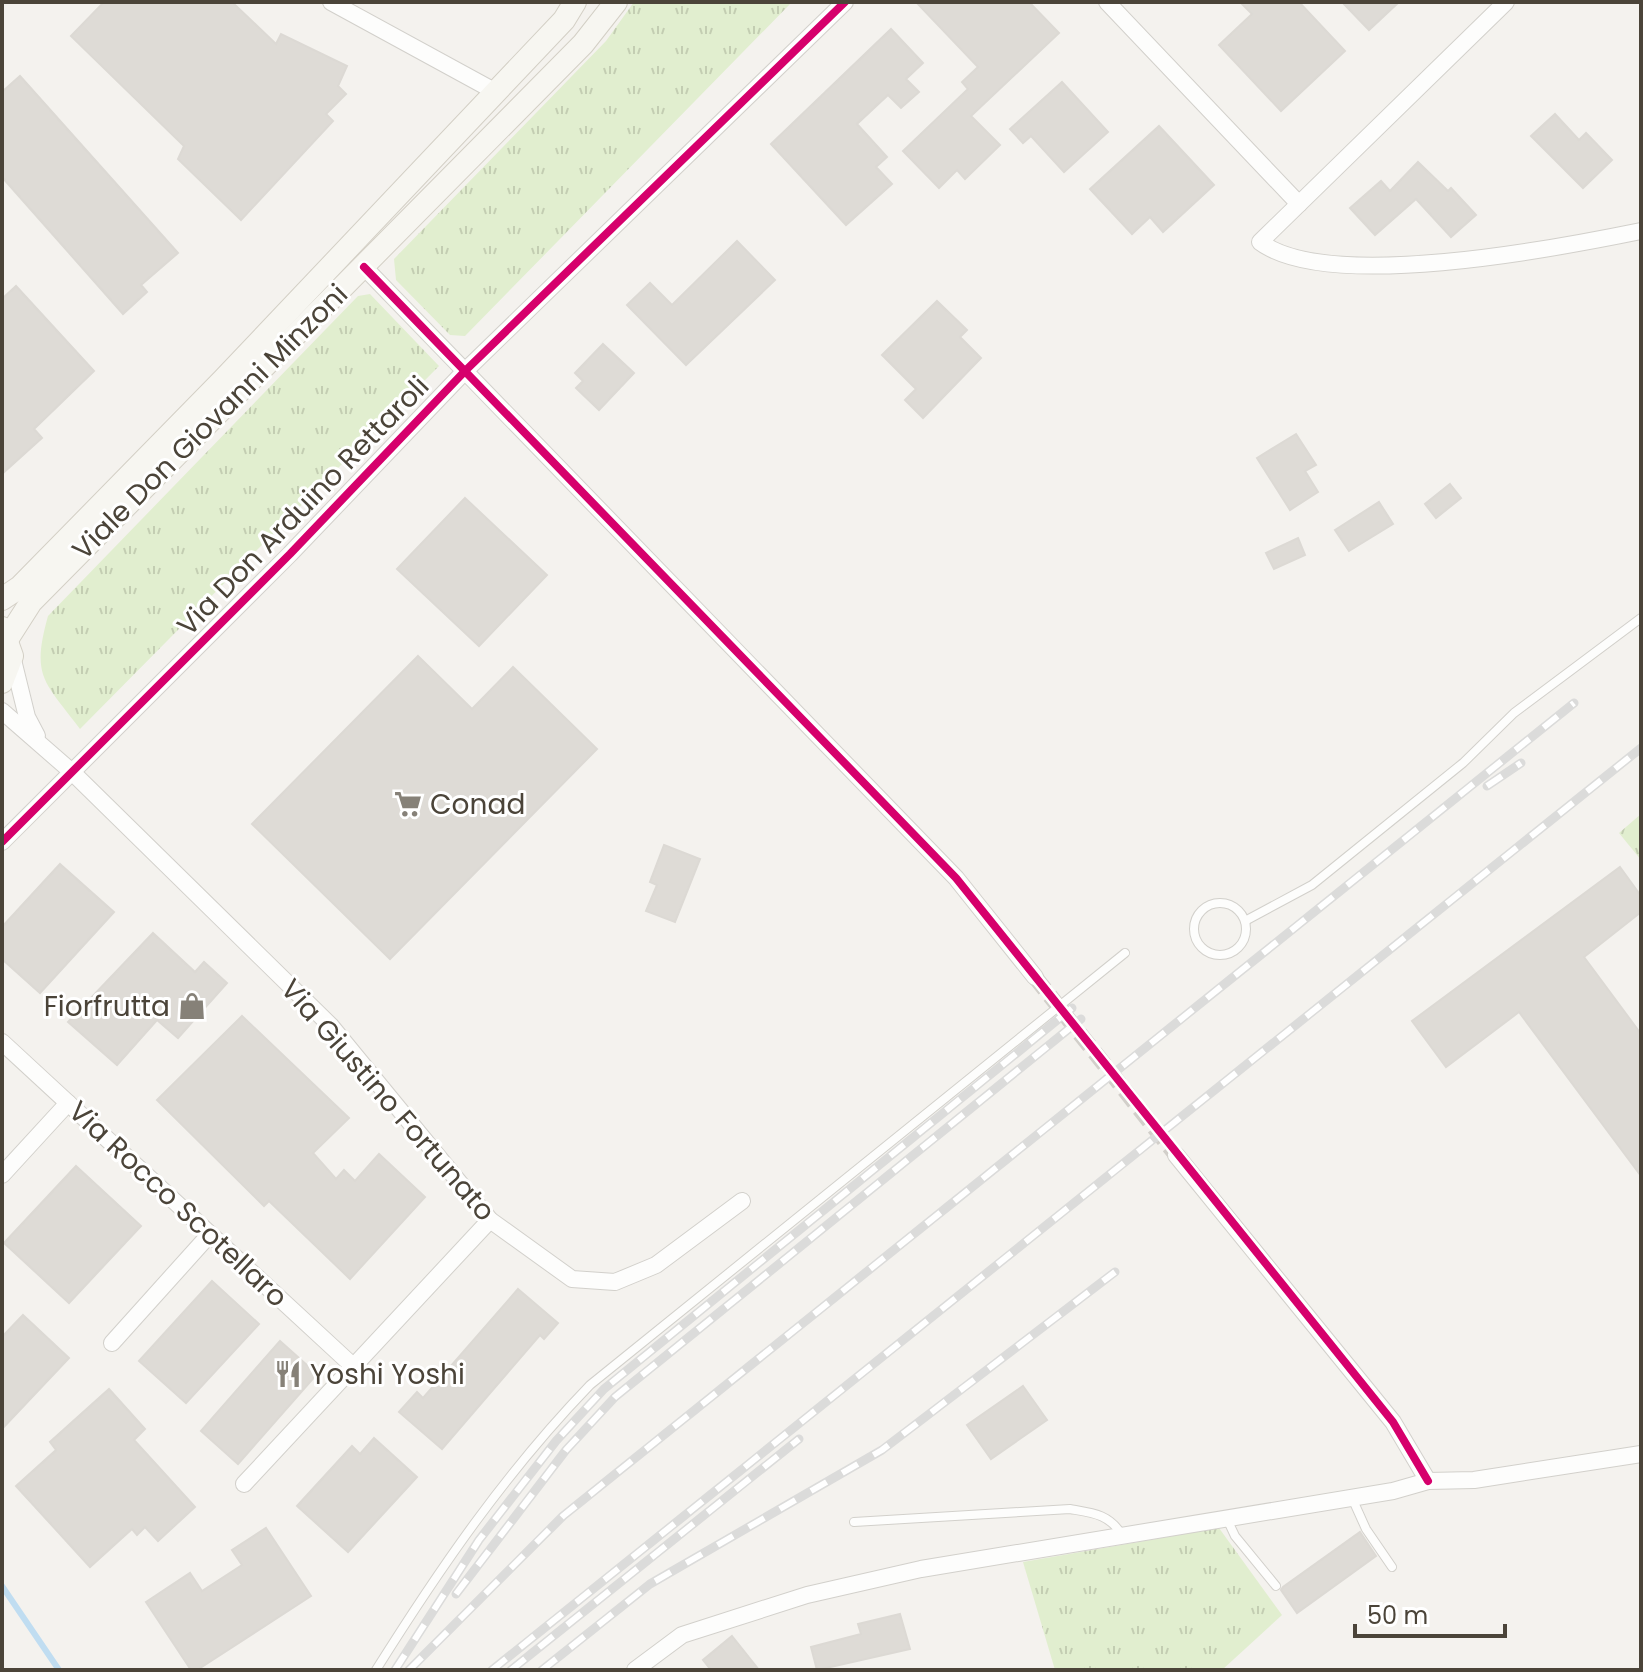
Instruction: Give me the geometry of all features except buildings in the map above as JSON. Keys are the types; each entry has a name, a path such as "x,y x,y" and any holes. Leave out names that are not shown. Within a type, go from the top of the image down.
{"main road":[{"name":"Viale Don Giovanni Minzoni","path":"2,599 20,587 223,380 564,20 575,2"},
{"name":"Viale Don Giovanni Minzoni","path":"2,682 7,641 31,602 583,44 616,2"}],"street":[{"path":"331,2 496,92"},
{"name":"Via Don Arduino Rettaroli","path":"2,842 465,371 845,2"},
{"path":"1107,2 1299,204"},
{"path":"1506,2 1260,242 1276,254 1297,260 1391,264 1488,258 1641,231"},
{"path":"364,267 956,878 1035,977"},
{"name":"Via Giustino Fortunato","path":"7,641 27,717 39,741"},
{"name":"Via Giustino Fortunato","path":"2,711 72,772 331,1026 490,1220 572,1279 615,1282 656,1265 742,1201"},
{"name":"Via Rocco Scotellaro","path":"2,1042 354,1367"},
{"path":"2,1175 68,1103"},
{"path":"1176,1155 1393,1422 1428,1481"},
{"path":"244,1484 490,1220"},
{"path":"112,1343 210,1234"},
{"path":"635,1670 682,1635 768,1605 921,1569 1352,1498 1428,1481 1474,1480 1641,1454"}],"lane":[{"path":"1245,921 1312,885 1463,763 1514,713 1641,618"},
{"path":"1216,903 1234,907 1245,921 1245,939 1233,953 1206,952 1195,937 1195,919 1207,906 1216,903"},
{"path":"376,1670 484,1507 545,1432 590,1385 1125,953"},
{"path":"1352,1498 1366,1529 1392,1567"},
{"path":"854,1522 1070,1509 1104,1515 1115,1522 1122,1535"},
{"path":"1227,1518 1235,1536 1276,1586"}],"green space":[{"path":"634,2 792,2 465,336 450,335 396,280 394,259 606,41"},
{"path":"370,294 439,366 80,729 57,700 44,677 41,653 48,616 358,296"},
{"path":"1641,814 1641,860 1619,833"},
{"path":"1219,1528 1282,1615 1222,1670 1055,1670 1023,1562"}],"waterway":[{"path":"2,1586 59,1670"}],"tunnel":[{"path":"1035,977 1176,1155"}],"railway":[{"path":"409,1670 563,1516 1574,703"},
{"path":"492,1670 1641,748"},
{"path":"1487,786 1521,763"},
{"path":"395,1670 479,1540 556,1441 604,1389 1072,1008"},
{"path":"456,1594 566,1450 615,1397 1081,1019"},
{"path":"542,1670 650,1584 882,1450 1115,1272"},
{"path":"511,1670 799,1439"}],"cycle path":[{"path":"2,842 290,554 465,371 845,2"},
{"path":"364,267 956,878 1393,1422 1428,1481"}],"place":[{"name":"Conad","path":"408,804"},
{"name":"Fiorfrutta","path":"192,1006"},
{"name":"Yoshi Yoshi","path":"288,1374"}]}
